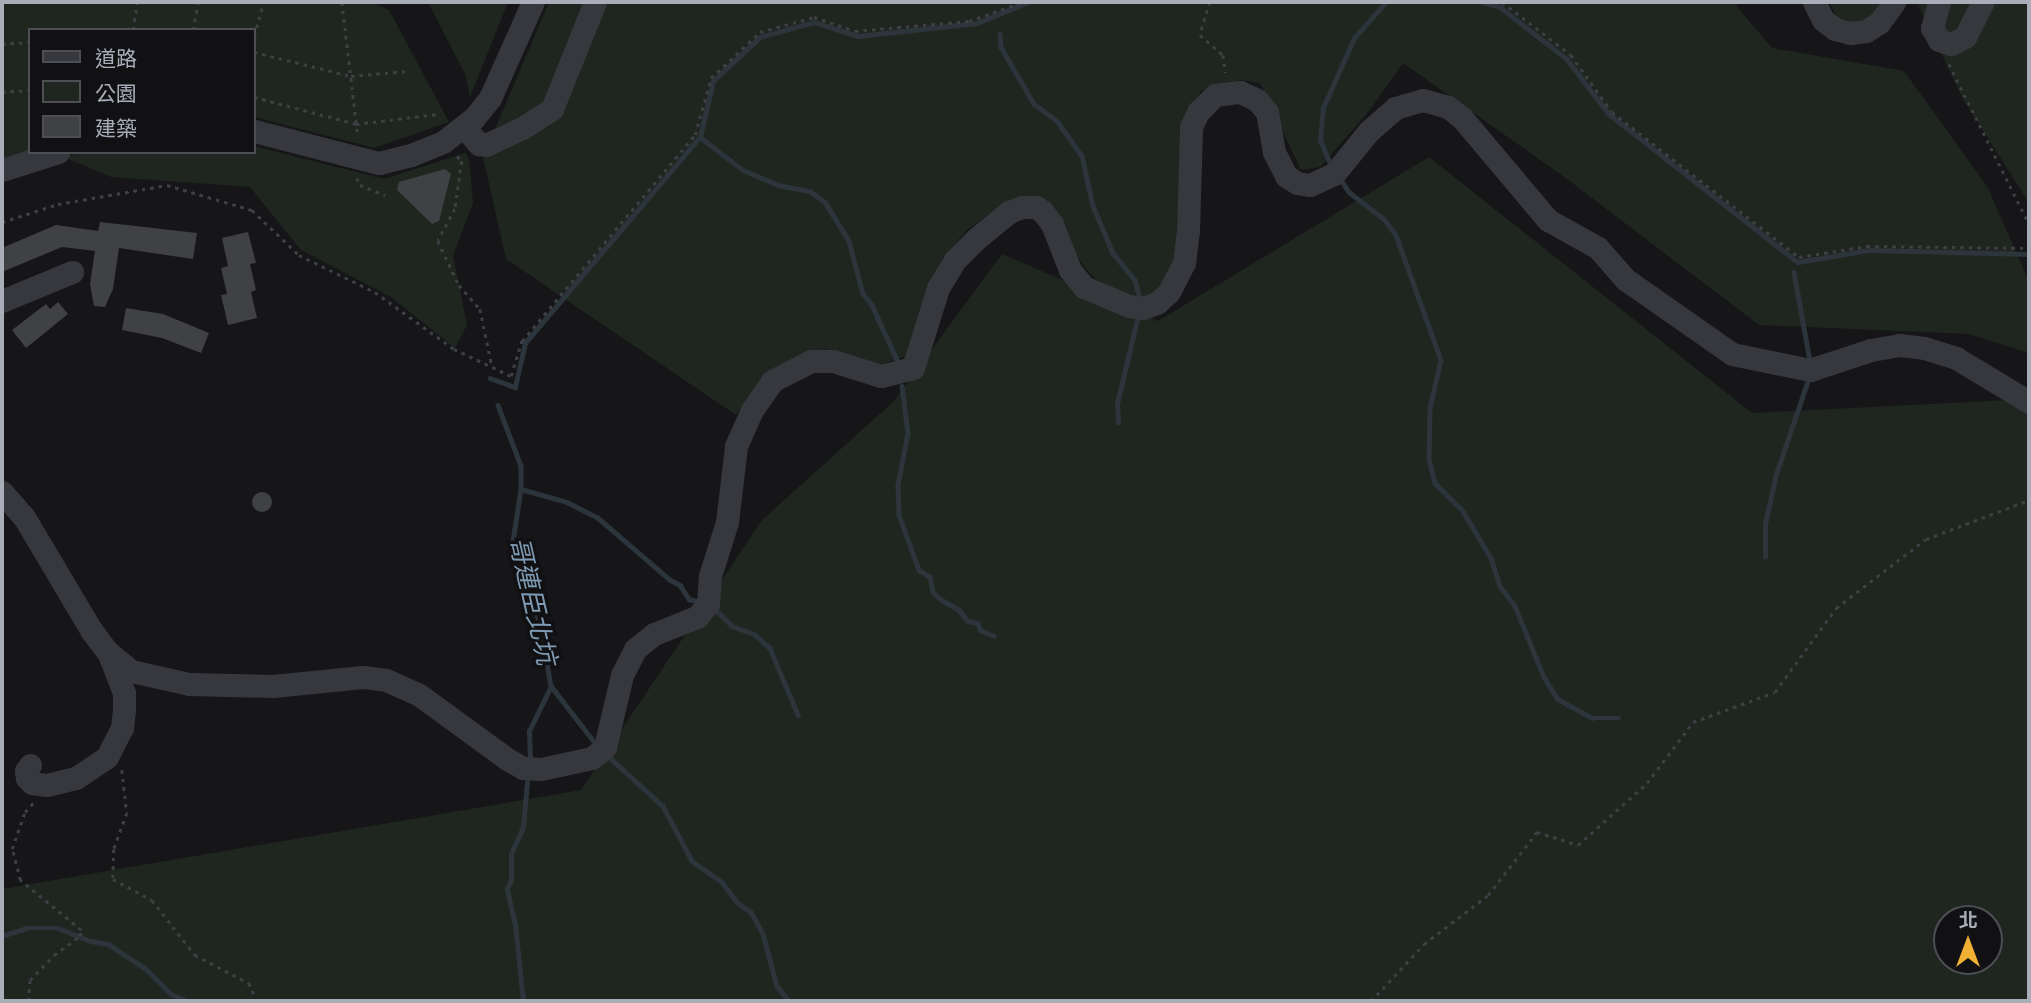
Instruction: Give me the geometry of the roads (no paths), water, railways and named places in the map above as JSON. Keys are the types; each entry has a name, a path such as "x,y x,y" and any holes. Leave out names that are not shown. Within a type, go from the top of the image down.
{"street":[{"path":"256,132 379,163 411,155 443,142 464,127 490,99 533,2"},
{"path":"464,127 479,144 486,145 524,127 552,109 595,2"},
{"path":"1814,2 1823,20 1835,29 1850,33 1866,31 1879,23 1894,2"},
{"path":"1939,2 1932,22 1936,37 1947,43 1961,41 1983,2"},
{"path":"2,492 24,517 91,630 107,651 131,671 189,684 273,686 363,677 386,680 418,694 519,766 541,769 592,758 605,747 622,675 635,649 653,634 697,617 708,604 710,576 727,522 736,446 752,410 772,381 811,360 833,360 881,376 913,368 938,288 955,260 1009,212 1022,207 1036,207 1042,211 1052,224 1070,271 1084,287 1129,306 1143,308 1157,303 1169,292 1184,263 1188,231 1191,127 1198,112 1214,95 1230,93 1249,94 1257,100 1267,112 1274,152 1281,168 1293,181 1310,185 1334,174 1369,131 1395,108 1416,100 1439,103 1462,118 1548,220 1598,248 1625,279 1723,350 1810,370 1854,359 1871,350 1900,345 1924,348 1955,358 2029,402"},
{"path":"2,170 52,154"},
{"path":"2,300 72,272"},
{"path":"30,765 27,778 32,783 47,785 76,778 107,757 122,728 124,693 107,651"}],"waterway":[{"path":"490,378 515,387 525,343 700,137 713,81 760,37 814,22 858,36 977,23 1028,2"},
{"path":"1330,164 1320,141 1323,108 1354,38 1386,2"},
{"path":"1483,2 1500,7 1567,59 1609,114 1798,262 1869,250 2029,254"},
{"path":"1000,34 1001,47 1034,104 1057,121 1082,156 1093,206 1113,253 1135,280 1140,299"},
{"path":"700,137 743,170 778,185 810,191 825,202 849,241 863,294 871,303 898,362"},
{"path":"1341,180 1349,192 1384,219 1396,235 1441,360 1430,408 1429,459 1435,483 1463,511 1491,558 1500,586 1515,606 1544,677 1558,699 1592,718 1619,718"},
{"path":"1794,272 1810,361"},
{"path":"1118,423 1117,404 1138,315"},
{"path":"1765,557 1765,524 1776,474 1809,377"},
{"path":"902,386 908,433 898,485 899,515 919,570 930,577 933,592 942,600 959,610 968,621 978,623 980,630 994,636"},
{"name":"哥連臣北坑","path":"498,405 521,466 521,489 513,542 518,565 539,620 551,686 596,744"},
{"path":"521,489 567,502 597,517 669,579 680,585 689,599 701,602"},
{"path":"715,609 732,626 754,634 770,648 798,715"},
{"path":"530,760 529,731 551,686"},
{"name":"哥連臣北坑","path":"608,756 663,806 692,861 722,882 737,902 751,912 763,934 777,986 789,1001"},
{"path":"523,1001 515,925 507,889 511,880 511,854 523,827 527,782"},
{"path":"2,936 27,928 58,928 91,941 108,944 146,969 171,994 183,999"}]}
